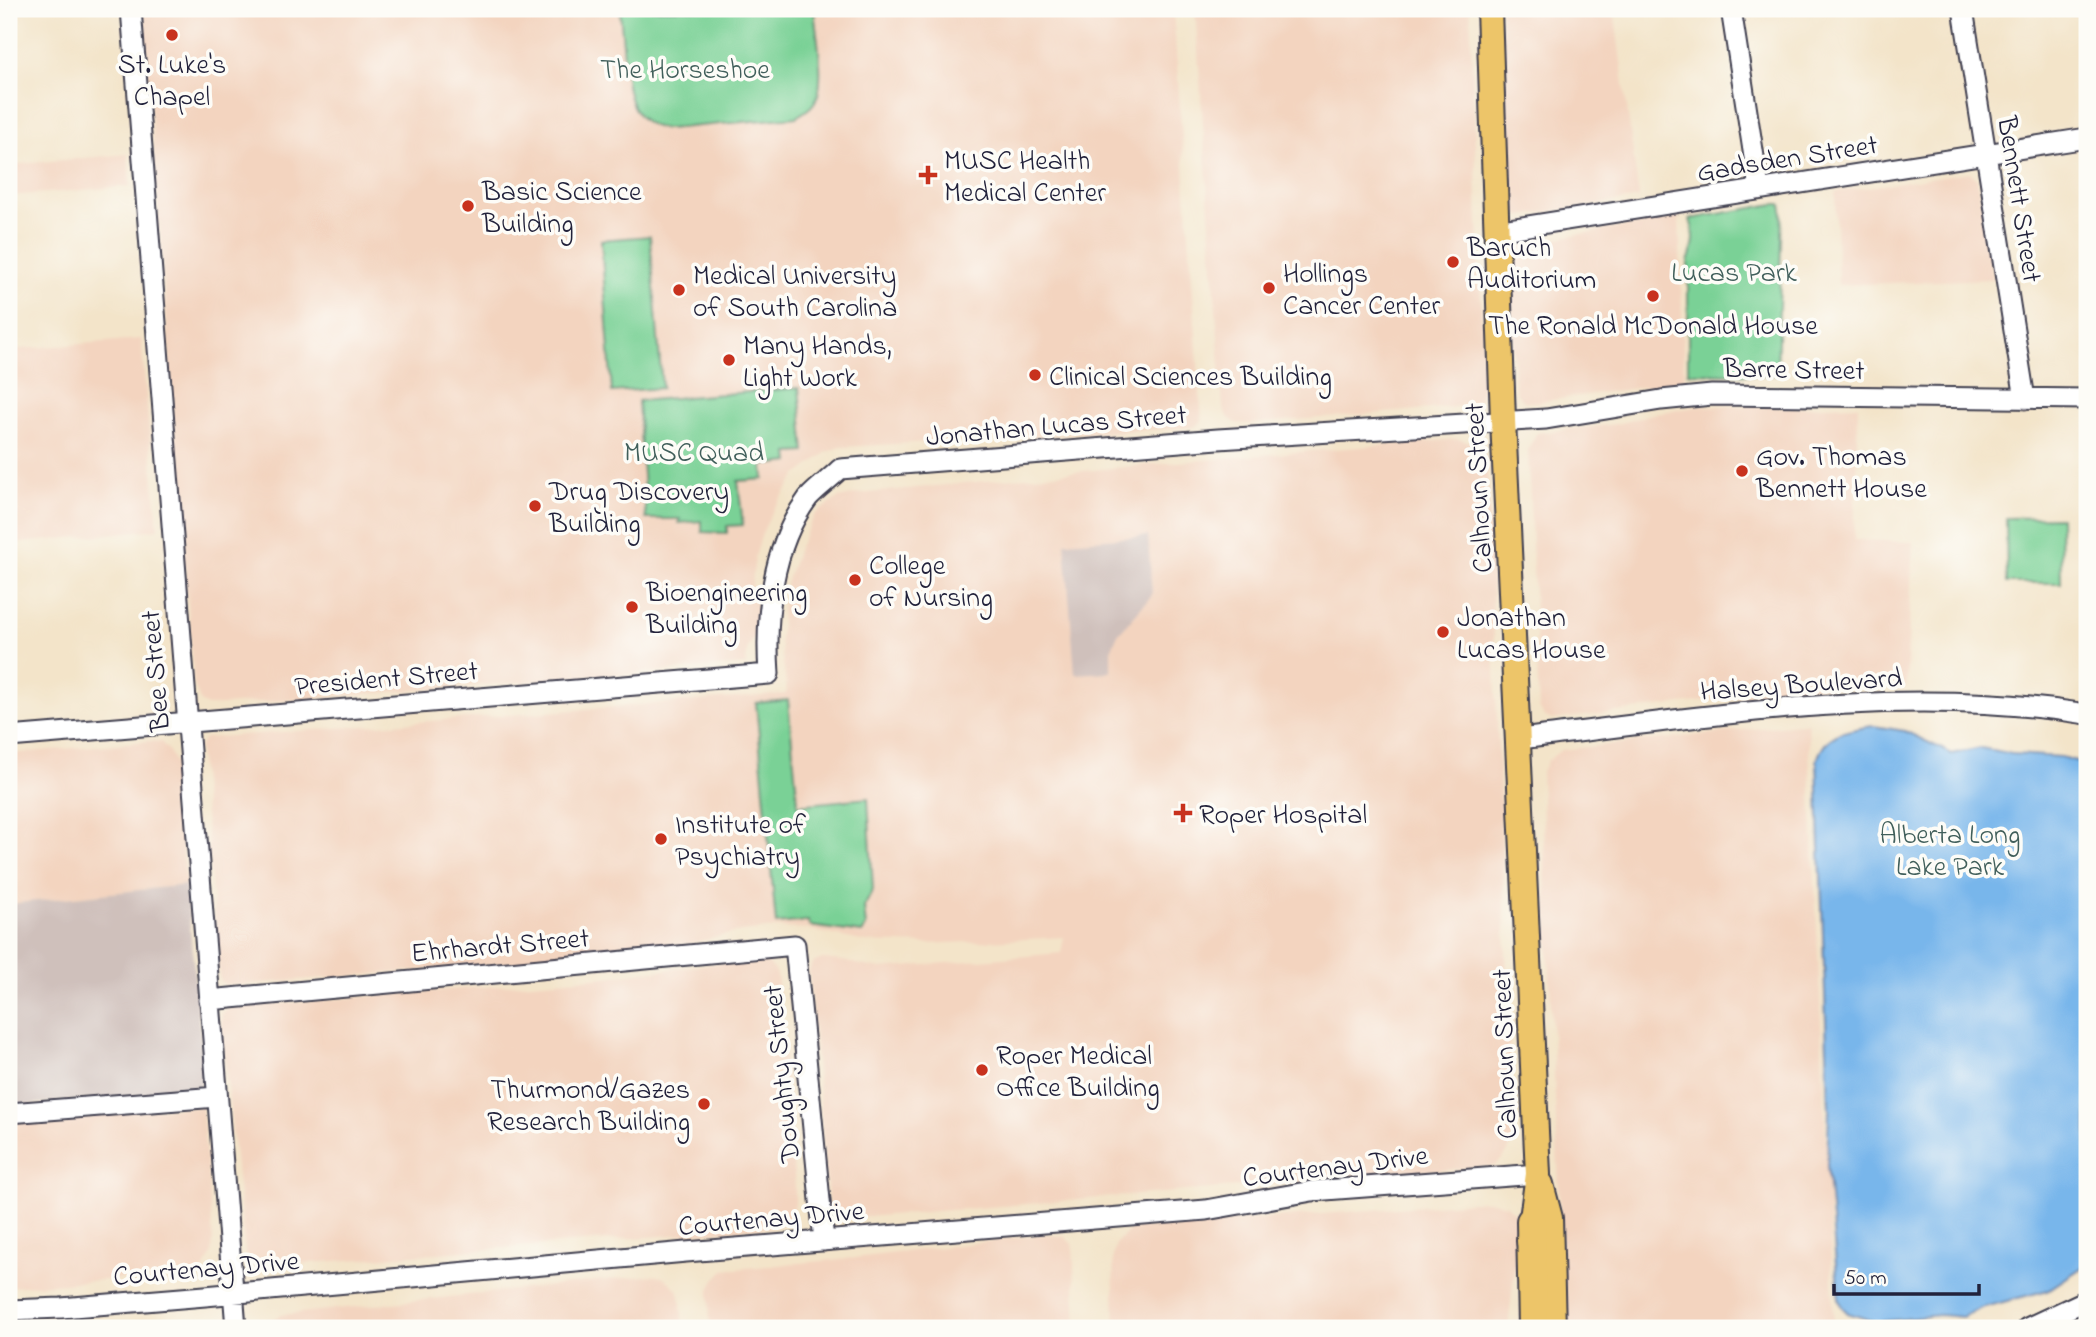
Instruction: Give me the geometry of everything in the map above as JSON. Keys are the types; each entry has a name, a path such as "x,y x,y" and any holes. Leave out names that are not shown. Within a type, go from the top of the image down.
{"highway":[{"path":"1531,1221 1533,1328"}],"main road":[{"name":"Calhoun Street","path":"1489,9 1503,420 1538,1174 1520,1328"},
{"name":"Calhoun Street","path":"1538,1174 1550,1219 1553,1328"}],"street":[{"name":"Bee Street","path":"131,9 236,1328"},
{"path":"1731,9 1759,189"},
{"name":"Bennett Street","path":"1963,9 2025,398"},
{"name":"Gadsden Street","path":"1496,231 2087,138"},
{"name":"Barre Street","path":"1503,420 1546,419 1712,394 2087,399"},
{"name":"Jonathan Lucas Street","path":"769,674 767,652 774,583 788,533 809,497 840,469 1503,420"},
{"name":"President Street","path":"9,737 769,674"},
{"name":"Halsey Boulevard","path":"1519,739 1863,702 1954,702 2087,714"},
{"name":"Ehrhardt Street","path":"209,1000 795,945"},
{"name":"Doughty Street","path":"795,945 824,1241"},
{"path":"9,1114 217,1097"},
{"name":"Courtenay Drive","path":"9,1310 61,1308 1206,1210 1312,1191 1538,1174"},
{"path":"2027,1328 2087,1300"}],"shaded area":[{"name":"Medical University of South Carolina","path":"143,9 1173,9 1202,422 1194,427 841,447 827,452 797,475 774,508 762,533 755,557 751,590 758,603 760,621 747,649 746,665 208,706 201,703 194,684"},
{"path":"1195,9 1470,9 1484,382 1479,400 1466,406 1249,424 1236,423 1229,418 1223,409"},
{"path":"1501,9 1614,9 1639,198 1521,216 1512,211 1509,204"},
{"path":"128,154 130,186 9,196 9,165"},
{"path":"1970,172 1977,179 1993,279 1838,285 1835,192"},
{"path":"1679,217 1684,381 1537,402 1521,399 1516,392 1514,379 1513,250 1523,244"},
{"path":"141,339 158,529 9,544 9,350"},
{"path":"1858,405 1854,540 1913,542 1906,687 1834,685 1552,720 1544,716 1539,708 1528,449 1537,433 1617,424 1656,413 1702,406"},
{"name":"Roper Hospital","path":"1458,439 1470,442 1487,458 1513,1142 1495,1166 851,1218 835,1212 828,1200 809,971 812,963 823,959 880,969 1061,953 1064,937 927,944 866,942 806,929 774,928 603,956 236,985 226,985 220,981 199,748 204,738 785,694 787,691 780,640 786,584 797,551 815,514 838,498 1143,465"},
{"path":"1148,536 1152,595 1118,634 1111,650 1111,672 1075,674 1065,542"},
{"path":"1808,723 1834,1328 1565,1328 1541,773 1548,760 1561,750"},
{"path":"161,742 175,763 186,885 9,904 9,754"},
{"path":"186,885 204,1074 199,1088 9,1106 9,904"},
{"path":"754,959 770,965 777,974 795,1186 795,1204 783,1224 776,1227 258,1267 249,1262 245,1252 221,1023 222,1013 229,1008 606,977"},
{"path":"202,1106 213,1240 212,1253 204,1269 198,1273 9,1287 9,1120"},
{"path":"1487,1201 1507,1205 1517,1219 1516,1257 1508,1328 1115,1328 1113,1256 1116,1243 1131,1229"},
{"path":"1047,1234 1065,1237 1073,1245 1077,1328 710,1328 709,1292 715,1279 724,1270 856,1258"},
{"path":"654,1275 665,1278 677,1289 683,1328 265,1328 281,1315"},
{"path":"185,1321 200,1328 33,1328 159,1323"}],"green space":[{"name":"The Horseshoe","path":"620,9 814,9 820,71 818,95 810,107 796,117 667,129 654,126 644,121 632,104 625,70"},
{"name":"Lucas Park","path":"1774,204 1782,206 1777,375 1688,373 1688,262 1694,241 1690,219"},
{"path":"650,236 662,388 612,392 601,240"},
{"name":"MUSC Quad","path":"799,388 805,452 789,453 790,462 763,465 764,479 738,481 743,525 727,526 727,533 702,532 702,521 679,523 680,519 646,519 638,401"},
{"path":"2060,517 2061,583 2007,583 2006,518"},
{"path":"788,700 798,805 868,798 873,890 864,907 866,927 862,933 810,926 808,921 776,924 756,703"}],"water":[{"name":"Alberta Long Lake Park","path":"1874,726 1905,731 1952,754 1981,748 2013,754 2061,757 2087,764 2087,1264 2048,1290 1981,1308 1962,1317 1940,1315 1876,1322 1848,1313 1839,1298 1827,1164 1829,1110 1817,760 1821,750 1832,738 1847,731"}],"place":[{"name":"St. Luke's Chapel","path":"172,35"},
{"name":"MUSC Health Medical Center","path":"928,175"},
{"name":"Basic Science Building","path":"468,206"},
{"name":"Baruch Auditorium","path":"1453,262"},
{"name":"Hollings Cancer Center","path":"1269,288"},
{"name":"Medical University of South Carolina","path":"679,290"},
{"name":"The Ronald McDonald House","path":"1653,296"},
{"name":"Many Hands, Light Work","path":"729,360"},
{"name":"Clinical Sciences Building","path":"1035,375"},
{"name":"Gov. Thomas Bennett House","path":"1742,471"},
{"name":"Drug Discovery Building","path":"535,506"},
{"name":"College of Nursing","path":"855,580"},
{"name":"Bioengineering Building","path":"632,607"},
{"name":"Jonathan Lucas House","path":"1443,632"},
{"name":"Roper Hospital","path":"1183,813"},
{"name":"Institute of Psychiatry","path":"661,839"},
{"name":"Roper Medical Office Building","path":"982,1070"},
{"name":"Thurmond/Gazes Research Building","path":"704,1104"}]}
